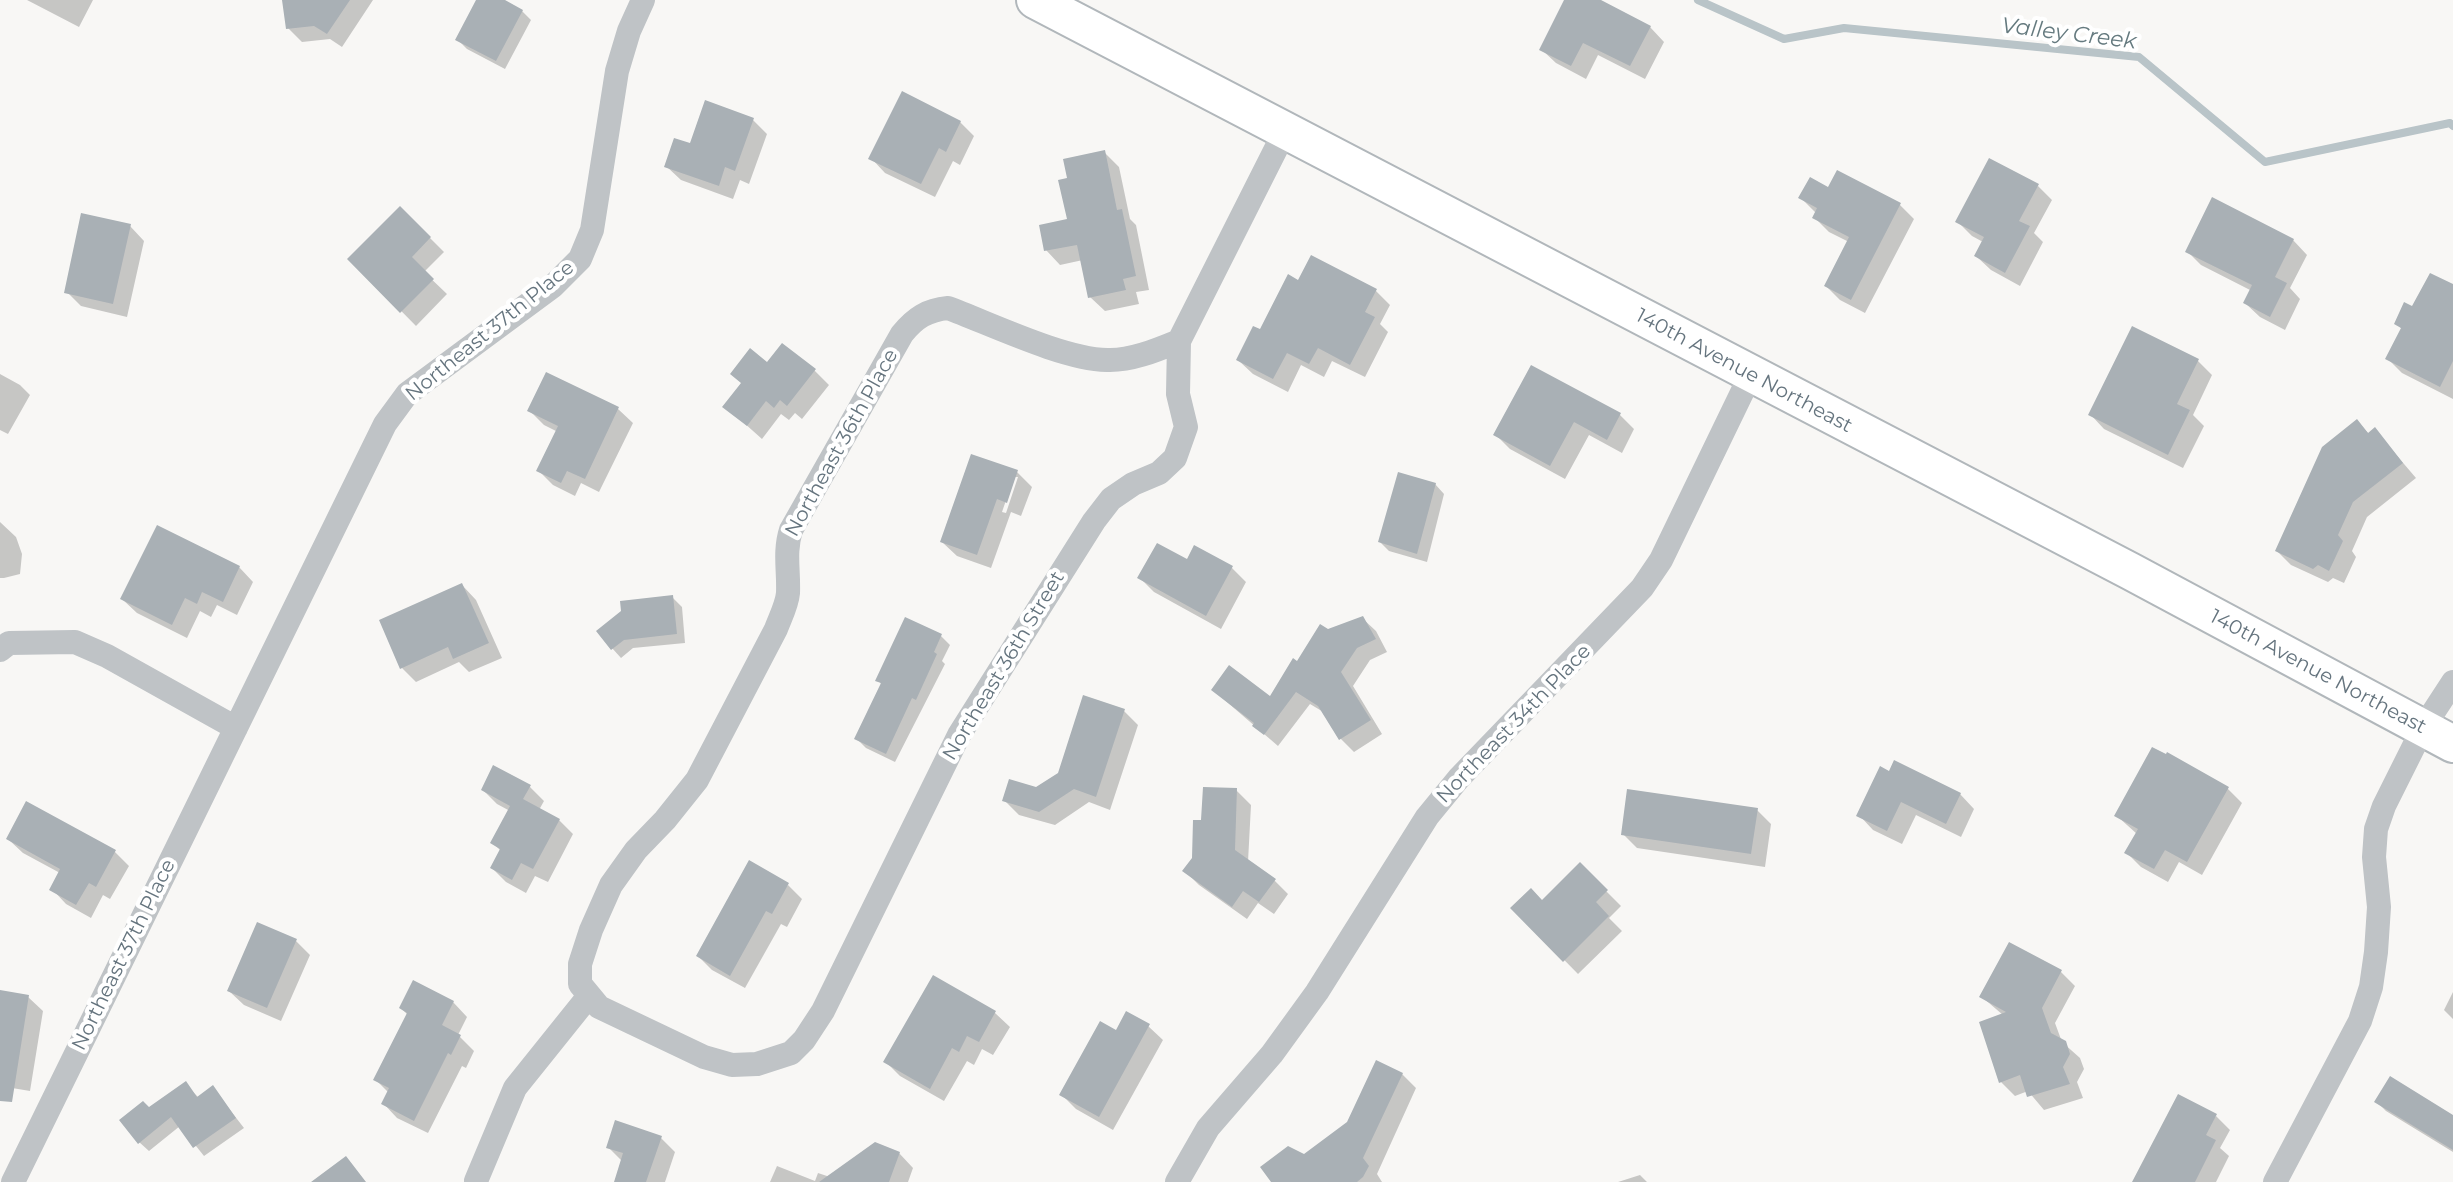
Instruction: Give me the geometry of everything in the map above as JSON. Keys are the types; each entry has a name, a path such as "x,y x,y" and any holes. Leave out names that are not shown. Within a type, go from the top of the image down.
{"street":[{"name":"Northeast 37th Place","path":"13,1182 385,424 407,394 553,286 580,259 592,230 617,71 629,31 643,0"},
{"name":"140th Avenue Northeast","path":"1035,0 2130,571 2438,736"},
{"name":"Northeast 36th Street","path":"584,990 599,1007 691,1051 732,1065 777,1059 791,1053 804,1040 823,1011 959,735 1094,521 1111,499 1133,484 1159,473 1175,458 1186,427 1178,394 1179,341 1285,131"},
{"name":"Northeast 36th Place","path":"476,1181 515,1088 584,990 580,964 611,885 636,850 697,780 776,629 788,592 786,555 791,530 902,334 912,322 936,309 948,308 1048,346 1108,360 1156,351 1179,341"},
{"name":"Northeast 34th Place","path":"1177,1182 1208,1128 1272,1054 1317,992 1427,817 1459,778 1642,588 1661,560 1751,374"},
{"path":"0,650 9,643 75,642 107,656 236,728"},
{"path":"2275,1182 2360,1021 2371,987 2376,952 2379,907 2374,857 2376,829 2384,806 2438,736 2453,682"}],"building":[{"path":"282,0 350,0 327,34 314,26 286,29"},
{"path":"476,0 505,0 523,10 496,61 455,40"},
{"path":"1564,0 1601,0 1651,26 1630,66 1583,43 1571,66 1539,50"},
{"path":"902,91 961,121 946,152 939,148 921,184 868,159"},
{"path":"705,100 754,118 735,171 725,167 719,186 664,167 674,138 690,143"},
{"path":"1105,150 1117,210 1122,209 1136,276 1123,279 1126,290 1088,298 1077,245 1044,251 1039,225 1067,219 1058,180 1067,178 1063,159"},
{"path":"1989,158 2039,184 2019,221 2030,226 2005,273 1974,256 1984,237 1955,222"},
{"path":"1837,170 1901,203 1851,300 1824,286 1849,237 1812,218 1817,208 1798,198 1810,177 1828,187"},
{"path":"2212,197 2294,239 2275,277 2287,283 2270,317 2243,303 2252,285 2185,252"},
{"path":"400,206 431,237 412,257 434,279 400,313 347,259"},
{"path":"81,213 131,224 113,304 64,293"},
{"path":"1311,255 1377,289 1365,312 1375,317 1350,365 1318,348 1309,364 1287,353 1273,379 1236,360 1253,326 1260,329 1288,274 1298,280"},
{"path":"2430,273 2453,284 2453,361 2440,387 2385,359 2401,328 2394,324 2404,302 2412,306"},
{"path":"2132,326 2199,359 2177,404 2190,410 2168,455 2088,415"},
{"path":"782,343 816,369 787,406 780,400 774,408 766,401 747,426 722,407 741,383 730,374 750,348 767,362"},
{"path":"1531,365 1621,413 1607,440 1574,422 1550,466 1493,435"},
{"path":"546,372 619,407 585,479 567,471 561,483 536,471 558,426 527,411"},
{"path":"2357,419 2368,433 2375,427 2403,463 2353,502 2338,535 2343,541 2329,571 2318,565 2313,569 2275,551 2322,447"},
{"path":"971,454 1018,470 1007,503 997,499 977,555 940,542"},
{"path":"1398,472 1436,483 1417,554 1378,542"},
{"path":"157,525 240,566 223,602 202,592 197,604 185,598 172,625 120,599"},
{"path":"1157,543 1187,559 1194,545 1233,566 1206,616 1137,578"},
{"path":"462,583 489,643 453,659 448,647 400,669 379,620"},
{"path":"673,595 677,634 624,640 611,650 596,631 621,611 620,601"},
{"path":"1363,616 1376,639 1357,648 1341,672 1371,720 1339,740 1318,706 1296,692 1264,735 1252,726 1254,723 1211,690 1229,665 1270,696 1293,658 1297,661 1320,624 1328,629"},
{"path":"905,617 942,634 934,652 937,654 916,700 912,698 886,754 854,739 881,683 875,681"},
{"path":"1083,695 1125,709 1096,797 1074,789 1039,812 1002,801 1009,779 1036,787 1058,773"},
{"path":"2152,747 2167,752 2229,787 2187,862 2165,850 2154,869 2124,853 2138,829 2114,816"},
{"path":"1894,760 1961,793 1946,824 1901,802 1887,831 1856,816 1880,766 1889,771"},
{"path":"493,765 531,785 523,799 560,819 533,869 521,863 512,880 490,868 500,849 490,843 510,806 481,790"},
{"path":"1203,787 1237,788 1235,850 1276,879 1259,902 1243,891 1232,907 1182,871 1192,858 1193,820 1201,820"},
{"path":"1627,789 1758,808 1751,854 1621,835"},
{"path":"26,801 116,850 96,887 89,883 76,905 49,890 60,869 6,839"},
{"path":"749,860 789,883 772,914 766,911 730,976 696,956"},
{"path":"1580,862 1608,890 1596,902 1609,916 1563,962 1510,908 1531,888 1542,900"},
{"path":"257,922 297,939 267,1008 227,991"},
{"path":"2009,942 2062,970 2042,1008 2051,1033 2066,1041 2070,1054 2063,1067 2070,1084 2027,1097 2020,1075 1999,1083 1979,1022 2006,1012 1979,997"},
{"path":"933,975 996,1011 979,1042 967,1036 959,1052 952,1048 930,1089 883,1062"},
{"path":"413,980 454,1001 442,1025 461,1035 451,1055 448,1053 414,1121 381,1104 389,1088 373,1080 407,1013 399,1008"},
{"path":"0,990 29,995 12,1102 0,1101"},
{"path":"1126,1011 1150,1024 1099,1117 1059,1095 1100,1021 1116,1030"},
{"path":"1376,1060 1403,1073 1363,1158 1369,1166 1363,1177 1357,1182 1271,1182 1260,1167 1288,1146 1304,1154 1347,1122"},
{"path":"2390,1076 2453,1115 2453,1150 2374,1102"},
{"path":"186,1081 197,1097 213,1085 236,1118 193,1148 171,1117 138,1144 119,1120 143,1101 149,1107"},
{"path":"2178,1094 2217,1114 2206,1135 2216,1140 2195,1182 2132,1182"},
{"path":"615,1120 662,1136 646,1182 614,1182 623,1153 606,1148"},
{"path":"875,1142 900,1152 889,1182 819,1182"},
{"path":"346,1156 366,1182 311,1182"}],"waterway":[{"name":"Valley Creek","path":"1698,0 1784,39 1844,28 2139,57 2265,162 2450,123 2453,126"}]}
